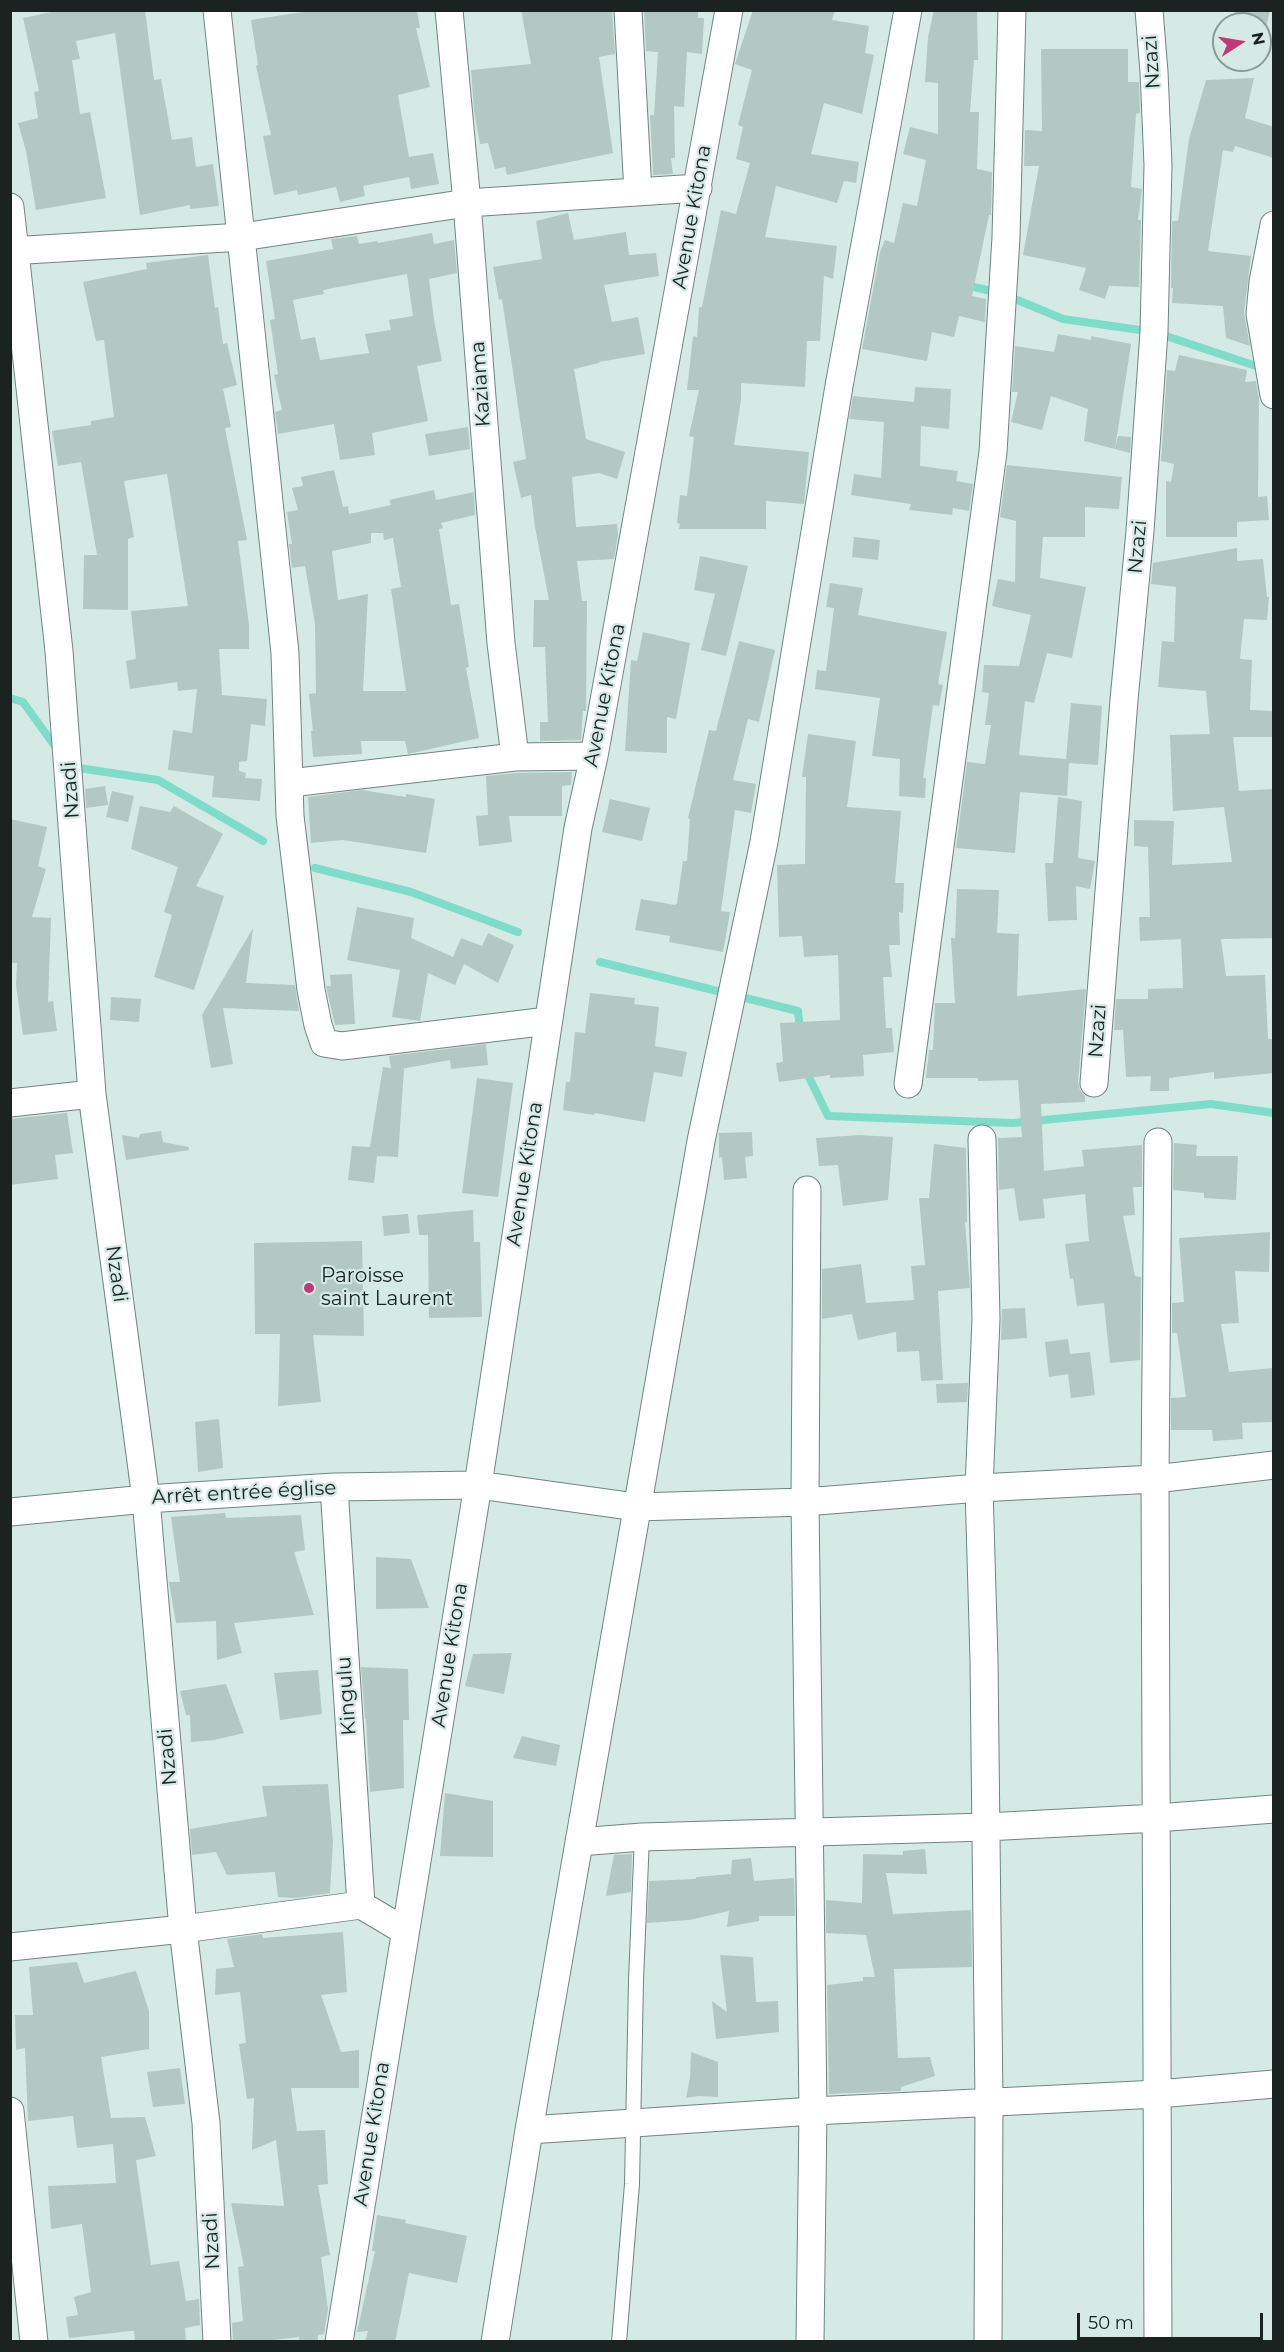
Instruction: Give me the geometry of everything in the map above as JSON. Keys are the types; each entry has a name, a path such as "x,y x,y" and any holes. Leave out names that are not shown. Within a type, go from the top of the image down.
{"street":[{"path":"217,10 285,653 290,816 311,990 318,1025 324,1043 342,1046 548,1021"},
{"name":"Kaziama","path":"449,10 467,203 501,643 515,757"},
{"path":"628,10 638,192"},
{"name":"Avenue Kitona","path":"339,2342 478,1485 578,828 594,756 729,10"},
{"path":"495,2342 636,1507 701,1141 764,842 839,386 908,10"},
{"path":"908,1084 993,452 1006,237 1012,10"},
{"name":"Nzazi","path":"1094,1083 1124,700 1140,531 1154,332 1158,165 1149,10"},
{"path":"12,251 242,237 467,203 698,188"},
{"name":"Nzadi","path":"10,207 12,251 59,651 92,1094 146,1499 183,1929 206,2123 217,2342"},
{"path":"1274,225 1263,282 1260,314 1274,395"},
{"path":"290,783 515,757 594,756"},
{"path":"10,1103 92,1094"},
{"path":"982,1139 986,1318 979,1488 984,1660 989,2102 988,2342"},
{"path":"1158,1142 1155,1479 1158,2342"},
{"path":"807,1191 805,1502 813,2111 810,2342"},
{"name":"Arrêt entrée église","path":"10,1512 146,1499 334,1487 478,1485 636,1507 805,1502 979,1488 1155,1479 1274,1465"},
{"name":"Kingulu","path":"334,1487 361,1905"},
{"path":"579,1842 642,1837 986,1827 1274,1809"},
{"path":"10,1947 183,1929 361,1905 405,1931"},
{"path":"529,2130 813,2111 1158,2094 1274,2084"},
{"path":"10,2111 34,2342"}],"lane":[{"path":"619,2342 632,2184 636,1980 642,1837"}],"building":[{"path":"60,10 145,10 154,80 161,79 172,140 192,137 196,167 213,164 219,206 190,209 190,205 140,215 115,33 76,41 80,59 72,60 80,114 90,112 106,198 36,210 26,151 18,123 38,118 34,92 39,91 23,18"},
{"path":"315,10 417,10 420,28 416,28 430,87 398,95 409,157 433,153 439,184 411,189 409,177 363,186 365,196 340,202 336,187 298,195 297,190 274,195 263,136 271,135 256,66 258,65 251,20"},
{"path":"521,10 612,10 615,54 599,57 613,153 507,175 505,167 495,169 488,143 480,144 474,111 471,70 531,64"},
{"path":"644,10 698,10 698,18 704,18 702,54 687,52 684,107 674,106 675,158 671,158 673,174 653,175 650,115 654,115 658,52 646,51"},
{"path":"753,10 835,10 832,20 869,26 865,53 874,55 862,114 824,103 811,154 859,162 856,183 844,181 837,203 776,186 765,237 837,246 833,279 824,276 820,341 807,341 805,387 741,383 741,400 734,445 809,452 804,504 766,501 766,529 679,529 680,524 677,523 680,495 687,496 694,437 689,436 699,390 687,390 693,336 697,337 699,307 702,307 721,210 736,214 750,163 736,159 743,127 738,125 752,70 735,64"},
{"path":"934,10 977,10 978,60 974,60 970,112 979,112 977,169 992,172 991,215 989,215 972,296 986,299 985,322 959,316 954,337 932,332 927,361 862,349 880,252 885,240 894,243 903,203 917,206 926,160 903,154 910,127 938,134 938,83 925,82 928,37"},
{"path":"1235,10 1270,10 1270,12 1235,12"},
{"path":"1041,49 1128,49 1128,82 1139,82 1140,113 1136,114 1131,187 1142,189 1138,220 1141,220 1139,287 1109,286 1105,299 1079,290 1086,268 1023,255 1039,166 1024,166 1025,130 1042,131"},
{"path":"1254,78 1245,118 1274,127 1274,158 1235,146 1233,152 1223,150 1208,251 1251,256 1244,313 1250,346 1226,338 1223,306 1172,303 1172,221 1178,221 1189,139 1206,80"},
{"path":"568,213 574,240 626,232 629,255 656,253 659,276 604,285 612,322 638,317 645,354 574,369 586,439 625,452 617,479 599,473 572,477 576,527 617,524 618,535 614,559 577,561 582,601 587,601 586,711 583,711 581,740 540,741 540,722 548,722 545,647 533,647 534,600 549,600 531,495 521,498 513,462 526,459 502,299 499,300 493,267 542,259 536,221"},
{"path":"432,233 434,244 454,240 457,273 429,279 442,361 417,366 428,421 372,433 375,455 340,460 334,424 278,434 275,412 282,410 274,375 278,374 270,320 275,319 266,261 333,249 331,239 357,236 359,244 377,241 378,243","holes":["407,274 413,316 389,320 391,330 365,334 369,353 320,360 315,337 301,340 293,300 324,294 323,290"]},
{"path":"208,255 215,308 218,307 223,344 227,343 237,385 223,389 231,427 225,428 247,540 238,541 249,625 249,649 219,649 222,695 267,699 265,726 251,724 247,761 239,762 239,771 246,773 245,778 262,779 260,801 212,797 214,776 168,770 173,730 192,733 197,689 178,691 177,682 130,689 126,661 136,659 131,611 188,606 167,474 124,481 134,537 128,539 128,610 83,609 84,555 97,555 81,462 58,466 52,431 91,425 91,421 114,417 104,340 96,341 83,282 147,269 146,263"},
{"path":"1058,334 1091,340 1091,336 1131,344 1115,449 1084,441 1088,409 1051,396 1042,430 1011,422 1018,392 1012,392 1015,346 1054,352"},
{"path":"1179,355 1247,370 1245,382 1256,381 1259,399 1258,497 1267,496 1269,520 1237,522 1237,537 1166,537 1166,481 1171,482 1174,464 1161,461 1167,370 1175,371"},
{"path":"915,387 951,389 949,429 921,426 920,466 958,471 956,481 973,484 969,511 953,508 952,515 909,510 911,504 851,495 854,474 881,478 884,422 849,419 853,396 914,402"},
{"path":"468,427 470,449 429,456 425,434"},
{"path":"1118,436 1131,437 1130,453 1115,449"},
{"path":"1007,465 1122,477 1119,509 1085,507 1085,537 1043,537 1040,578 1086,587 1072,658 1047,653 1034,703 1025,701 1019,755 1066,759 1071,703 1102,706 1098,765 1069,763 1067,796 1020,792 1015,853 956,848 967,762 985,764 991,725 985,725 989,693 982,692 984,665 1019,666 1031,615 992,606 998,579 1015,582 1016,521 1000,517"},
{"path":"334,470 343,507 348,506 349,514 391,505 389,500 434,490 436,500 474,492 475,515 441,523 443,528 439,529 451,605 459,604 469,667 466,668 479,738 408,754 405,741 361,741 362,754 313,757 309,694 316,693 315,624 305,566 292,568 289,544 292,544 287,512 298,510 292,488 303,486 301,477","holes":["371,533 383,533 384,540 393,538 401,587 391,589 406,691 363,691 368,594 338,600 332,551 371,543"]},
{"path":"854,537 880,540 878,560 852,557"},
{"path":"1237,548 1237,561 1263,559 1267,597 1269,597 1267,620 1244,619 1240,659 1252,660 1250,710 1274,711 1274,737 1233,737 1239,791 1274,789 1274,938 1221,939 1226,976 1265,975 1268,1039 1272,1039 1274,1073 1214,1079 1214,1072 1169,1078 1169,1091 1150,1091 1151,1076 1126,1077 1123,1030 1114,1030 1116,999 1148,999 1148,989 1183,988 1181,939 1140,941 1139,917 1150,917 1148,847 1134,846 1134,820 1174,821 1172,865 1232,862 1224,807 1173,811 1170,735 1210,734 1206,691 1158,687 1162,641 1174,642 1176,587 1151,584 1153,563"},
{"path":"700,556 748,566 726,656 701,650 715,594 694,590"},
{"path":"830,583 863,588 858,615 947,632 938,684 943,685 939,706 933,705 923,778 926,778 925,798 899,796 900,759 872,756 880,698 815,689 817,670 826,671 834,608 826,607"},
{"path":"643,632 690,643 676,719 667,717 667,753 625,751 631,660 637,661"},
{"path":"739,641 775,650 759,722 748,719 733,780 756,784 751,813 735,810 721,911 730,912 723,952 669,942 670,936 635,930 641,899 675,905 677,903 683,861 687,861 690,819 688,818 709,730 716,731"},
{"path":"808,734 856,741 847,807 901,811 895,883 904,883 903,913 899,912 900,945 889,945 892,977 883,977 886,1028 892,1028 894,1052 863,1055 864,1076 830,1078 830,1075 779,1082 776,1063 783,1062 780,1023 840,1020 838,955 804,957 802,936 779,937 777,865 805,864 806,777 802,777"},
{"path":"572,772 571,785 562,786 562,816 509,816 512,842 479,846 476,816 488,815 486,776"},
{"path":"105,786 108,805 86,808 85,789"},
{"path":"362,790 435,799 426,853 343,840 311,843 308,797"},
{"path":"112,791 134,796 128,822 106,817"},
{"path":"1058,797 1082,801 1078,858 1095,861 1090,889 1076,886 1077,920 1048,921 1045,863 1053,863"},
{"path":"610,799 650,808 642,841 602,832"},
{"path":"140,806 170,812 174,806 223,834 196,886 224,896 194,990 154,977 172,915 164,912 178,867 131,849"},
{"path":"10,819 47,827 38,866 46,869 32,917 51,918 48,1002 53,1001 57,1031 23,1035 16,985 17,963 10,963"},
{"path":"957,889 999,890 997,933 1019,934 1017,996 1086,989 1078,1082 1085,1096 1085,1102 1041,1104 1044,1171 1084,1166 1082,1150 1142,1145 1142,1187 1133,1187 1135,1215 1123,1216 1135,1276 1141,1277 1140,1360 1110,1363 1104,1303 1077,1306 1065,1244 1089,1241 1085,1194 1043,1199 1045,1218 1019,1221 1014,1188 999,1190 998,1138 1022,1137 1018,1080 978,1081 978,1078 926,1078 929,1050 933,1050 935,1003 955,1003 951,938 955,938"},
{"path":"357,907 414,918 411,938 453,957 461,938 482,946 488,933 514,945 498,983 464,964 455,985 428,973 420,1021 392,1017 400,970 347,960"},
{"path":"253,928 246,983 295,985 299,1011 223,1008 233,1064 211,1068 202,1015"},
{"path":"352,974 355,1024 335,1025 326,986 331,986 330,975"},
{"path":"590,993 635,998 634,1004 659,1007 655,1046 687,1052 682,1077 654,1072 645,1122 563,1110 566,1082 570,1082 575,1032 585,1033"},
{"path":"111,997 141,999 139,1022 110,1020"},
{"path":"486,1044 488,1065 451,1069 450,1060 401,1069 404,1069 398,1157 377,1156 374,1183 348,1180 352,1146 370,1147 383,1067 391,1068 389,1056"},
{"path":"477,1078 513,1083 498,1197 462,1193"},
{"path":"67,1113 73,1153 55,1155 58,1179 10,1185 10,1119"},
{"path":"161,1131 163,1142 189,1147 189,1150 126,1160 122,1135 139,1138 140,1134"},
{"path":"752,1132 753,1156 745,1157 747,1178 724,1180 722,1157 719,1158 719,1133"},
{"path":"859,1135 893,1137 888,1200 843,1206 838,1165 819,1166 816,1138"},
{"path":"1174,1143 1197,1145 1196,1156 1238,1156 1236,1200 1204,1198 1204,1193 1173,1190"},
{"path":"934,1144 966,1148 967,1222 965,1222 970,1288 938,1291 943,1380 921,1381 919,1351 897,1352 896,1332 858,1340 852,1314 822,1319 822,1269 861,1264 866,1303 914,1300 911,1266 925,1265 919,1198 929,1198"},
{"path":"473,1210 474,1242 480,1242 482,1317 429,1318 428,1235 419,1235 417,1215"},
{"path":"408,1214 410,1233 384,1236 382,1216"},
{"path":"1270,1232 1269,1272 1235,1271 1239,1323 1221,1324 1229,1372 1274,1368 1274,1422 1242,1423 1243,1439 1213,1441 1212,1430 1171,1430 1171,1398 1186,1397 1177,1333 1172,1333 1172,1303 1184,1302 1179,1238"},
{"name":"Paroisse saint Laurent","path":"362,1241 364,1336 313,1335 321,1402 278,1406 280,1334 255,1334 254,1243"},
{"path":"1025,1308 1027,1338 1001,1340 1002,1309"},
{"path":"1068,1339 1070,1354 1090,1352 1095,1395 1071,1398 1068,1374 1049,1377 1045,1342"},
{"path":"968,1383 967,1402 937,1403 936,1384"},
{"path":"219,1419 223,1468 198,1472 195,1422"},
{"path":"225,1513 226,1518 301,1515 305,1550 294,1552 314,1615 234,1623 242,1653 217,1660 216,1621 176,1623 169,1582 180,1582 171,1517"},
{"path":"376,1557 411,1559 429,1608 376,1609"},
{"path":"512,1653 504,1694 465,1686 473,1654"},
{"path":"361,1667 408,1669 409,1720 403,1720 404,1788 370,1792"},
{"path":"318,1670 322,1714 280,1720 274,1673"},
{"path":"226,1684 244,1733 214,1740 191,1742 190,1715 186,1715 180,1691"},
{"path":"522,1736 560,1745 556,1766 513,1758"},
{"path":"328,1784 333,1842 330,1893 297,1898 278,1897 275,1872 227,1875 216,1852 192,1855 190,1829 267,1816 262,1786"},
{"path":"445,1793 493,1801 493,1857 440,1856"},
{"path":"925,1849 927,1874 886,1873 893,1914 971,1910 972,1967 894,1969 898,2058 930,2057 935,2076 901,2087 901,2091 829,2094 827,1985 863,1981 863,1977 875,1977 866,1935 826,1933 826,1900 862,1903 863,1854 903,1855 903,1851"},
{"path":"632,1854 631,1892 606,1896 614,1855"},
{"path":"751,1858 754,1881 794,1878 795,1916 759,1916 759,1921 727,1927 729,1911 689,1920 647,1923 649,1881 696,1879 696,1877 731,1874 732,1860"},
{"path":"343,1932 347,1992 321,1995 341,2052 359,2050 359,2088 291,2088 297,2131 325,2130 328,2184 318,2185 330,2255 321,2257 328,2309 324,2334 318,2335 318,2342 299,2342 299,2337 257,2342 233,2342 232,2323 243,2321 238,2267 244,2266 231,2203 284,2206 276,2140 252,2150 254,2098 247,2099 239,2044 246,2043 240,1992 215,1995 216,1969 234,1967 227,1939 262,1934 263,1938"},
{"path":"720,1955 753,1957 756,2002 778,2001 779,2032 716,2039 712,2001 727,2012"},
{"path":"77,1962 84,1983 136,1971 149,2011 149,2049 101,2057 111,2118 145,2117 156,2156 136,2160 151,2265 179,2261 186,2301 199,2299 200,2325 185,2328 186,2342 135,2342 134,2331 69,2338 66,2317 78,2315 74,2297 91,2292 82,2224 51,2229 48,2186 116,2183 113,2144 77,2148 73,2116 28,2121 25,2048 16,2050 15,2015 33,2015 29,1967"},
{"path":"691,2052 718,2062 718,2097 686,2098 690,2078"},
{"path":"180,2068 185,2104 153,2107 147,2072"},
{"path":"377,2215 467,2236 457,2283 409,2273 395,2342 365,2342 368,2331 357,2332 375,2251 372,2251"}],"waterway":[{"path":"966,285 1003,294 1063,319 1154,332 1265,369"},
{"path":"10,698 23,702 57,749"},
{"path":"72,767 158,780 263,841"},
{"path":"315,868 411,892 518,932"},
{"path":"600,962 798,1011 800,1030"},
{"path":"805,1069 828,1116 1013,1123 1211,1104 1274,1113"}],"place":[{"name":"Paroisse saint Laurent","path":"309,1288"}]}
